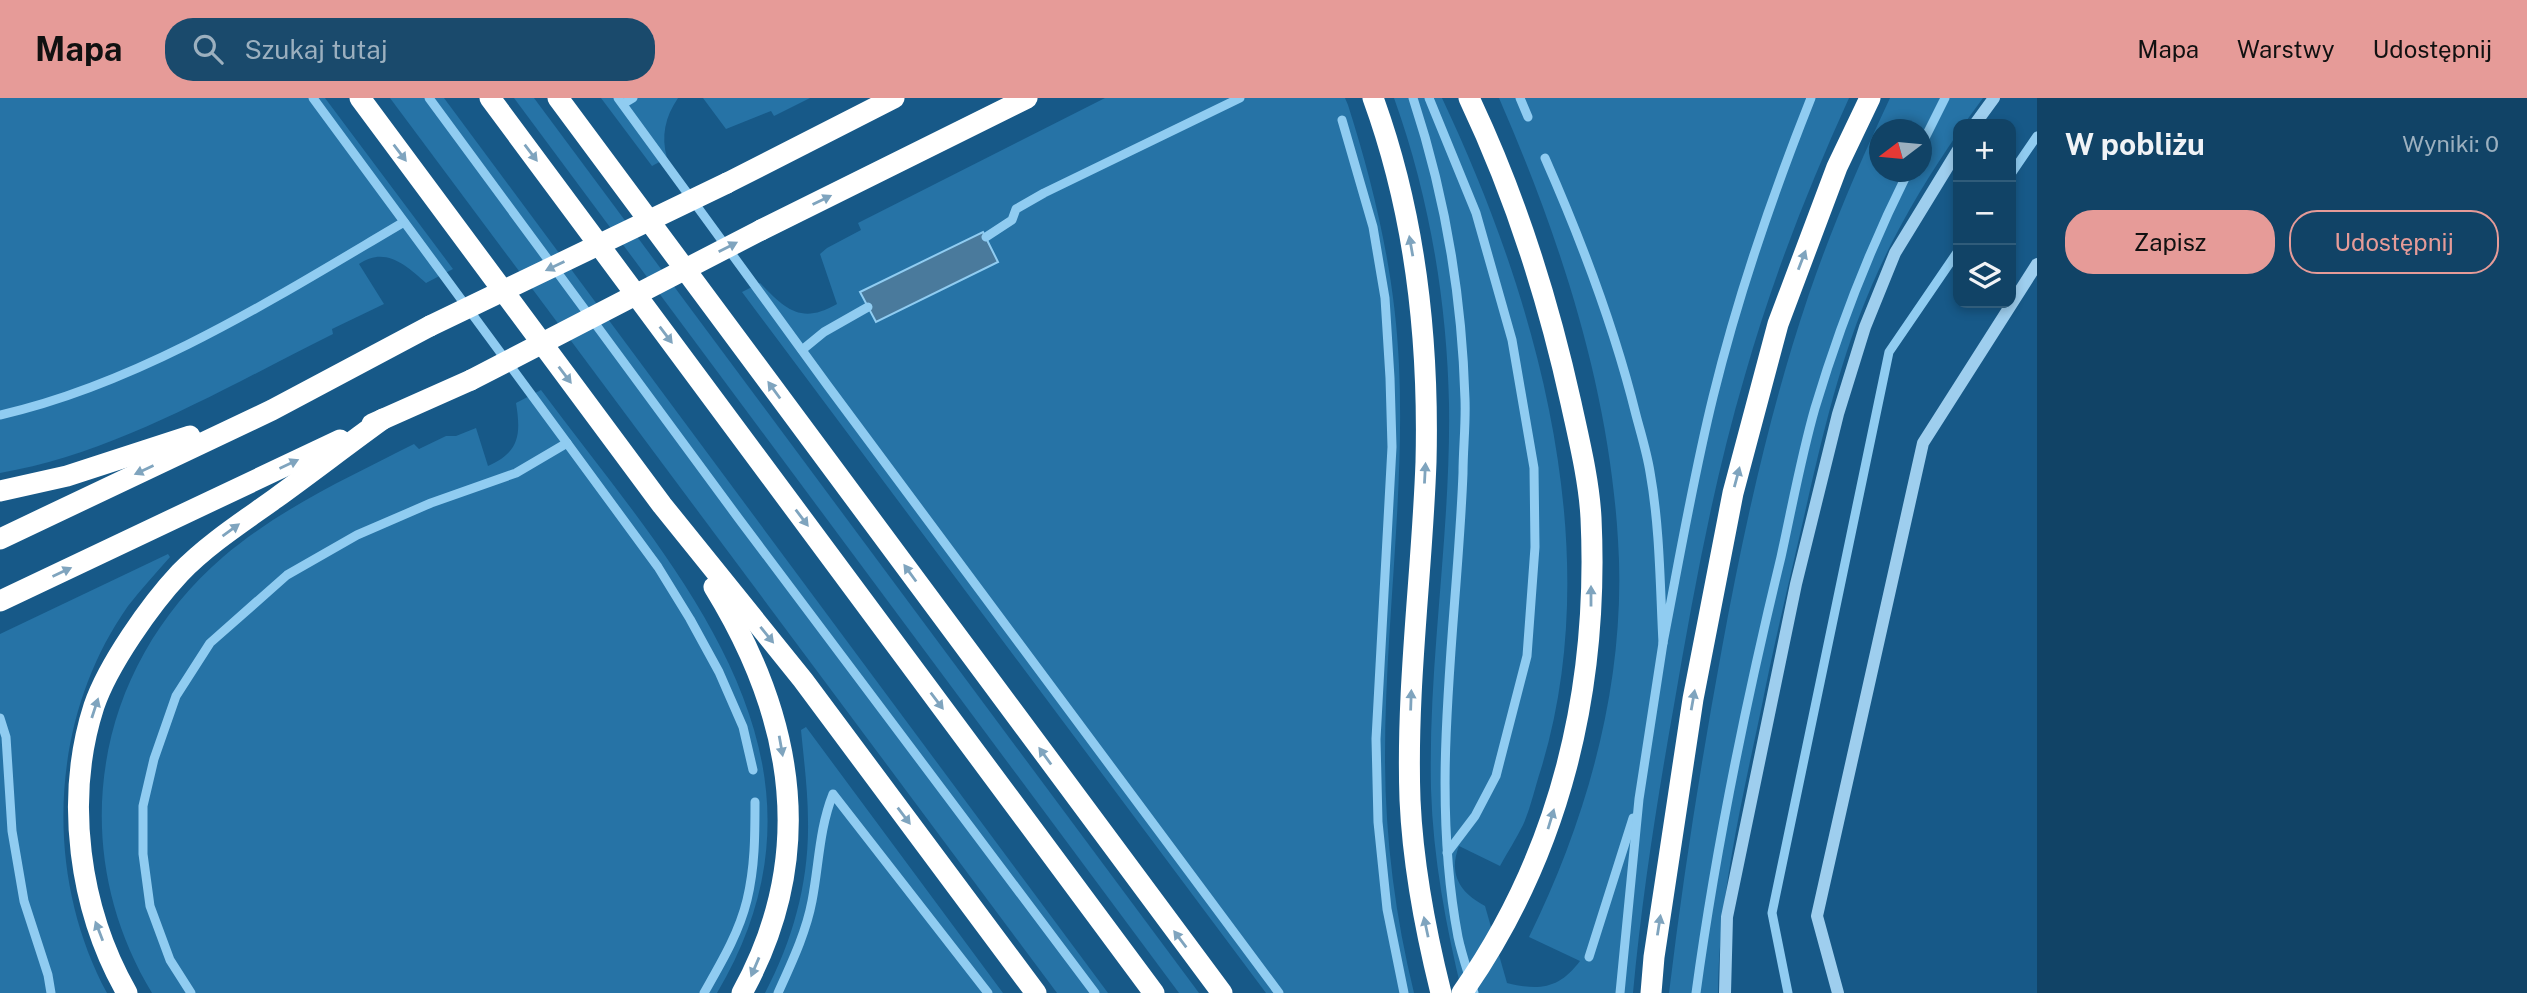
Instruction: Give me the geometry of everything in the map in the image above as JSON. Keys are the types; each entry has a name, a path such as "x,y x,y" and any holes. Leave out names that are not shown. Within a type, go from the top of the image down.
{"highway":[{"path":"360,98 662,505 803,680 1036,993"},
{"path":"490,98 1154,993"},
{"path":"558,98 1222,993"},
{"path":"0,539 272,410 430,326 727,183 894,98"},
{"path":"0,601 471,380 761,230 1027,98"},
{"path":"1373,98 1406,215 1422,332 1426,461 1411,689 1410,799 1420,902 1441,993"},
{"path":"1462,993 1503,929 1545,838 1569,764 1580,714 1591,611 1591,515 1560,350 1537,272 1502,176 1469,98"},
{"path":"1651,993 1693,699 1732,493 1778,324 1837,167 1870,98"},
{"path":"0,491 67,476 272,410"},
{"path":"127,993 114,970 90,909 79,841 81,765 94,705 124,645 180,573 222,537 383,419"},
{"path":"662,505 732,616 761,681 779,736 789,790 787,860 774,915 753,972 742,993"}],"lane":[{"path":"1979,119 1994,98"},
{"path":"1725,993 1727,917 1796,584 1838,414 1865,327 1895,253 1953,158"},
{"path":"1838,993 1816,916 1923,443 2037,264"}],"shaded area":[{"path":"0,98 325,98 453,269 426,283 395,260 386,257 369,259 359,264 384,304 332,329 333,334 171,416 129,434 43,464 0,473"},
{"path":"390,98 444,98 1108,993 1057,993"},
{"path":"514,98 534,98 1199,993 1179,993"},
{"path":"601,98 678,98 665,127 667,158 652,166"},
{"path":"703,98 810,98 774,116 771,111 726,129"},
{"path":"1105,98 1345,98 1348,105 1382,233 1397,331 1399,463 1388,659 1385,787 1392,876 1414,993 1266,993 742,292 760,283 786,307 803,313 813,313 837,304 820,254 861,230 858,223"},
{"path":"1394,98 1442,98 1507,257 1533,341 1552,426 1564,513 1567,600 1560,685 1541,769 1528,811 1500,866 1459,846 1455,865 1458,882 1463,889 1485,906 1507,983 1539,987 1548,986 1564,977 1580,961 1529,937 1569,843 1599,744 1610,694 1616,643 1618,540 1604,426 1578,314 1542,205 1499,98 1849,98 1779,269 1734,416 1713,498 1662,777 1645,885 1633,993 1462,993 1441,892 1431,789 1433,693 1449,452 1447,365 1434,249 1417,172"},
{"path":"1890,98 1983,98 1968,119 1953,119 1953,141 1932,173 1932,119 1880,119"},
{"path":"1869,144 1869,182 1926,182 1881,265 1861,312 1842,367 1819,452 1783,606 1740,812 1722,920 1718,993 1669,993 1707,734 1730,603 1759,469 1809,294"},
{"path":"983,232 998,262 876,322 860,292"},
{"path":"541,390 645,527 693,598 732,671 758,746 768,825 755,907 717,993 152,993 124,937 108,879 102,820 106,762 121,705 145,651 179,602 223,557 267,524 315,495 414,444 419,449 446,436 456,436 476,428 488,466 499,461 507,455 516,441 516,403"},
{"path":"168,554 170,557 128,606 102,650 82,697 70,746 64,797 65,848 72,898 86,947 107,993 0,993 0,634"},
{"path":"806,727 1003,993 765,993 791,931 806,867 808,811 801,730"}],"waterway":[{"path":"191,993 170,960 150,906 143,854 143,806 154,759 176,696 210,643 287,575 357,535 431,503 516,473 567,443 313,98"},
{"path":"429,98 739,519 1095,993"},
{"path":"618,98 828,386 1279,993"},
{"path":"623,104 633,98"},
{"path":"986,237 1012,220 1016,209 1044,193 1240,98"},
{"path":"1413,98 1443,209 1456,285 1463,361 1465,427 1447,705 1446,822 1458,937 1474,993"},
{"path":"1429,98 1476,213 1512,340 1534,468 1535,547 1527,656 1496,776 1475,816 1447,853"},
{"path":"1520,98 1528,117"},
{"path":"1545,158 1572,221 1607,317 1646,451 1656,514 1663,643 1699,458 1733,321 1757,246 1811,98"},
{"path":"1932,124 1945,98"},
{"path":"1342,120 1373,227 1385,298 1392,447 1376,739 1378,822 1387,909 1404,993"},
{"path":"2016,167 2037,136"},
{"path":"1696,993 1733,774 1810,426 1834,348 1881,229 1903,182"},
{"path":"0,415 53,401 158,359 259,307 404,222"},
{"path":"1788,993 1772,913 1889,352 1953,258"},
{"path":"802,350 824,332 868,307"},
{"path":"567,443 658,567 690,619 719,672 743,727 753,770"},
{"path":"1620,993 1639,799 1663,643"},
{"path":"0,718 6,737 12,831 24,901 48,975 51,993"},
{"path":"778,993 806,925 822,834 833,794 988,993"},
{"path":"704,993 744,912 753,863 755,802"},
{"path":"1589,957 1633,818"}]}
